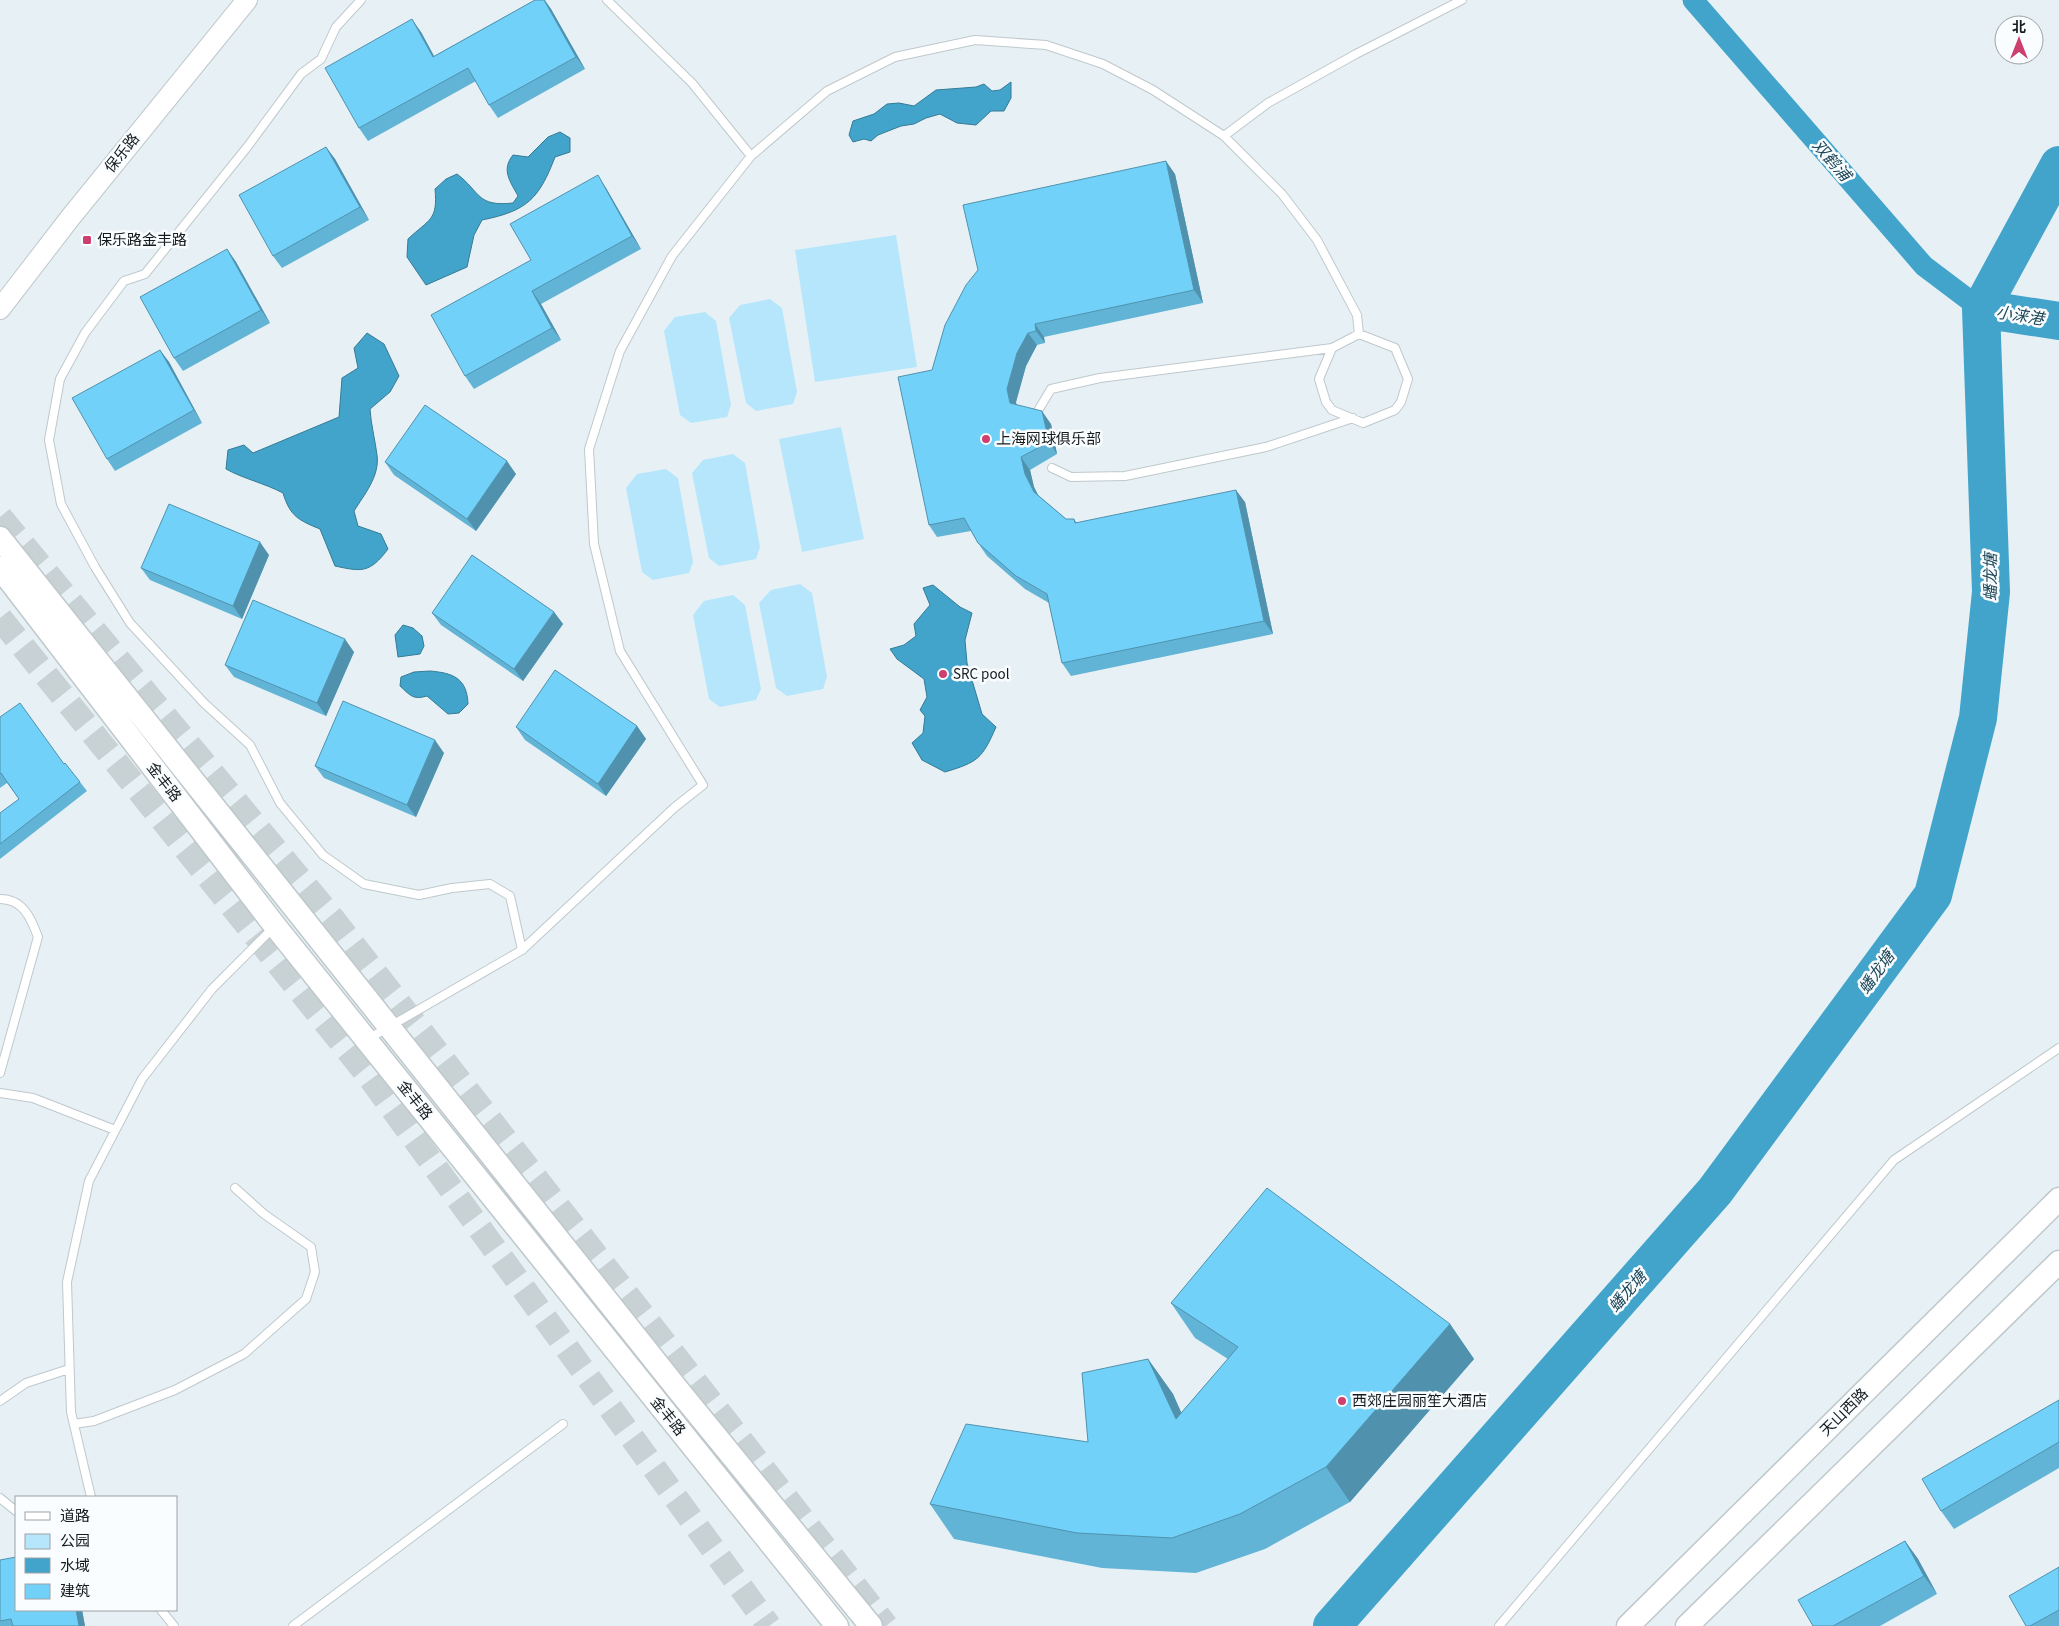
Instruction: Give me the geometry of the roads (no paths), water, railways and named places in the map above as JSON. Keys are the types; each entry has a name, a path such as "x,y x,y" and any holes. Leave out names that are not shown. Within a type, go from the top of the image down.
{"main road":[{"path":"0,538 685,1398 871,1626"},
{"name":"金丰路","path":"0,568 275,926 837,1626"},
{"name":"天山西路","path":"1628,1626 2059,1199"},
{"path":"1687,1626 2059,1262"}],"street":[{"name":"保乐路","path":"0,309 70,218 247,0"}],"lane":[{"path":"362,0 336,27 321,59 301,74 248,146 145,274 124,281 84,334 60,379 49,440 61,504 130,623 204,703 250,745 280,803 323,855 364,884 419,895 452,888 490,884 510,896 522,950"},
{"path":"607,0 692,83 752,156"},
{"path":"1224,136 1268,103 1356,54 1462,0"},
{"path":"367,1040 522,950 675,807 703,785 620,651 594,544 589,449 620,351 672,256 752,156 827,91 895,57 975,40 1046,45 1103,64 1154,90 1224,136 1282,194 1317,240 1357,315 1360,334"},
{"path":"1039,408 1051,389 1100,378 1332,348 1360,334 1394,348 1408,379 1401,402 1394,410 1363,423 1332,410 1326,402 1319,379 1332,348"},
{"path":"1052,468 1071,478 1125,476 1266,447 1353,418"},
{"path":"0,899 9,899 30,915 38,936 0,1073"},
{"path":"91,1496 71,1412 66,1282 89,1181 142,1079 212,989 275,926"},
{"path":"1498,1626 1894,1160 2059,1048"},
{"path":"0,1093 33,1098 116,1130"},
{"path":"74,1424 94,1421 175,1390 244,1354 306,1299 315,1272 311,1246 264,1214 235,1188"},
{"path":"0,1401 26,1383 69,1369"},
{"path":"293,1626 564,1424"},
{"path":"0,1498 15,1510"},
{"path":"162,1611 174,1626"}],"water":[{"path":"1011,82 1011,98 1004,111 991,111 976,125 957,123 940,114 878,135 871,141 864,139 853,142 849,135 853,121 874,114 887,104 899,103 914,106 936,90 976,87 984,84 992,91 1000,90"},
{"path":"560,132 570,138 570,152 555,157 537,193 521,207 482,220 474,235 467,267 426,285 407,257 408,239 427,223 433,214 436,200 435,189 446,179 457,174 485,200 501,204 513,203 518,196 508,176 509,160 513,155 528,157 548,137"},
{"path":"367,333 384,344 399,376 390,392 370,409 377,455 376,470 374,478 354,511 358,526 381,534 388,549 376,563 359,570 335,566 320,529 300,520 292,512 283,493 226,469 228,450 244,445 253,453 339,417 342,378 358,368 354,348"},
{"name":"SRC pool","path":"933,585 960,607 972,613 965,640 967,663 982,714 996,727 987,746 978,758 945,772 922,760 912,743 923,733 925,716 920,710 927,697 924,679 897,659 890,649 904,645 916,636 914,624 930,605 923,588"},
{"path":"403,625 413,628 422,636 424,646 420,654 398,657 395,635"},
{"path":"430,671 452,675 462,683 467,695 468,704 459,713 448,714 427,696 418,698 412,696 400,686 401,677 414,672"}],"waterway":[{"name":"双鹤浦","path":"1693,0 1924,266 1981,309"},
{"name":"蟠龙塘","path":"1332,1626 1715,1191 1933,895 1978,718 1991,592 1981,309 2059,165"},
{"name":"小涞港","path":"1981,309 2059,321"},
{"path":"1340,1617 1346,1626"}],"tunnel":[{"path":"0,517 332,918 886,1626"},
{"path":"0,618 371,1079 769,1626"}],"place":[{"name":"保乐路金丰路","path":"87,240"},
{"name":"上海网球俱乐部","path":"986,439"},
{"name":"SRC pool","path":"943,674"},
{"name":"西郊庄园丽笙大酒店","path":"1342,1401"}]}
